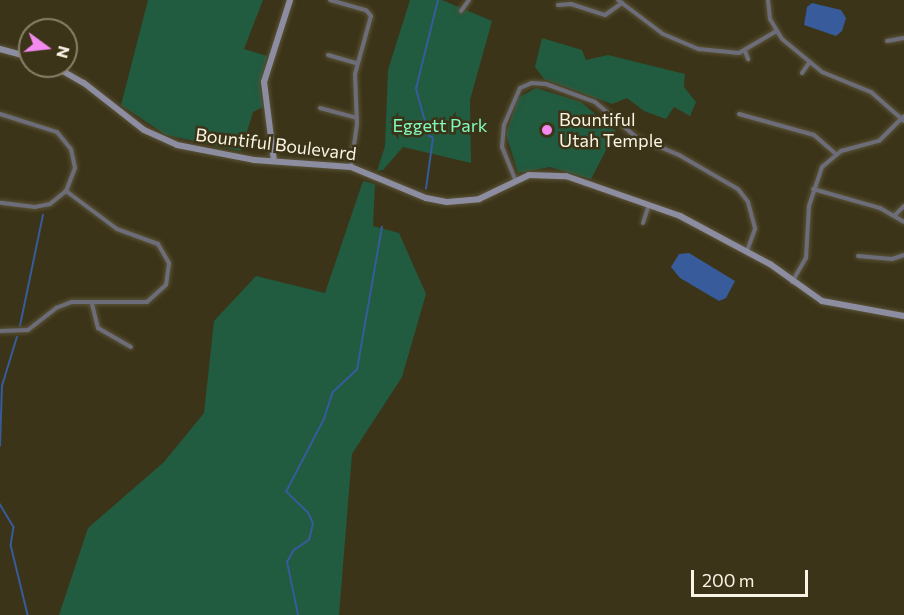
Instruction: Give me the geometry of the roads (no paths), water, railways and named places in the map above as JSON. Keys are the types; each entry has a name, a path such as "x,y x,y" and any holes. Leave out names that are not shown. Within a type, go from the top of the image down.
{"main road":[{"path":"274,161 264,82 290,0"},
{"path":"0,49 18,54"},
{"name":"Bountiful Boulevard","path":"72,78 166,141 274,161 351,167 426,198 447,202 479,199 515,179 559,174 649,204 747,251 792,282 830,303 904,316"}],"street":[{"path":"330,0 370,14 356,63 357,118 351,167"},
{"path":"461,11 469,0"},
{"path":"768,0 775,32 809,63 871,92 903,118 876,143 836,154 822,167 813,189 807,253 792,282"},
{"path":"558,5 571,4 605,15 620,2 682,44 723,53 746,51 775,32"},
{"path":"887,41 904,38"},
{"path":"746,51 748,59"},
{"path":"328,55 356,63"},
{"path":"802,73 809,63"},
{"path":"515,179 502,147 504,125 520,88 532,83 546,84 595,102 636,137 677,154 738,189 748,202 755,229 747,251"},
{"path":"320,108 357,118"},
{"path":"0,114 47,128 65,140 75,168 66,191 42,206 0,203"},
{"path":"739,114 814,135 836,154"},
{"path":"813,189 895,215 904,222"},
{"path":"0,331 23,332 63,305 152,300 166,285 169,263 155,242 117,229 66,191"},
{"path":"643,223 649,204"},
{"path":"895,215 904,206"},
{"path":"858,256 892,259 904,255"},
{"path":"92,304 98,328 131,347"}],"water":[{"path":"812,3 841,10 846,18 842,31 836,36 804,25 807,7"},
{"path":"689,253 735,281 726,298 719,301 680,278 671,267 679,254"}],"waterway":[{"path":"426,189 433,138 429,136 416,89 438,0"},
{"path":"20,326 43,215"},
{"path":"298,615 287,562 294,550 309,540 313,524 308,513 286,492 324,419 333,392 357,370 382,227"},
{"path":"0,446 2,386 17,337"},
{"path":"0,504 14,527 11,545 28,615"}],"place":[{"name":"Bountiful Utah Temple","path":"547,130"}],"park label":[{"name":"Eggett Park","path":"440,125"}]}
